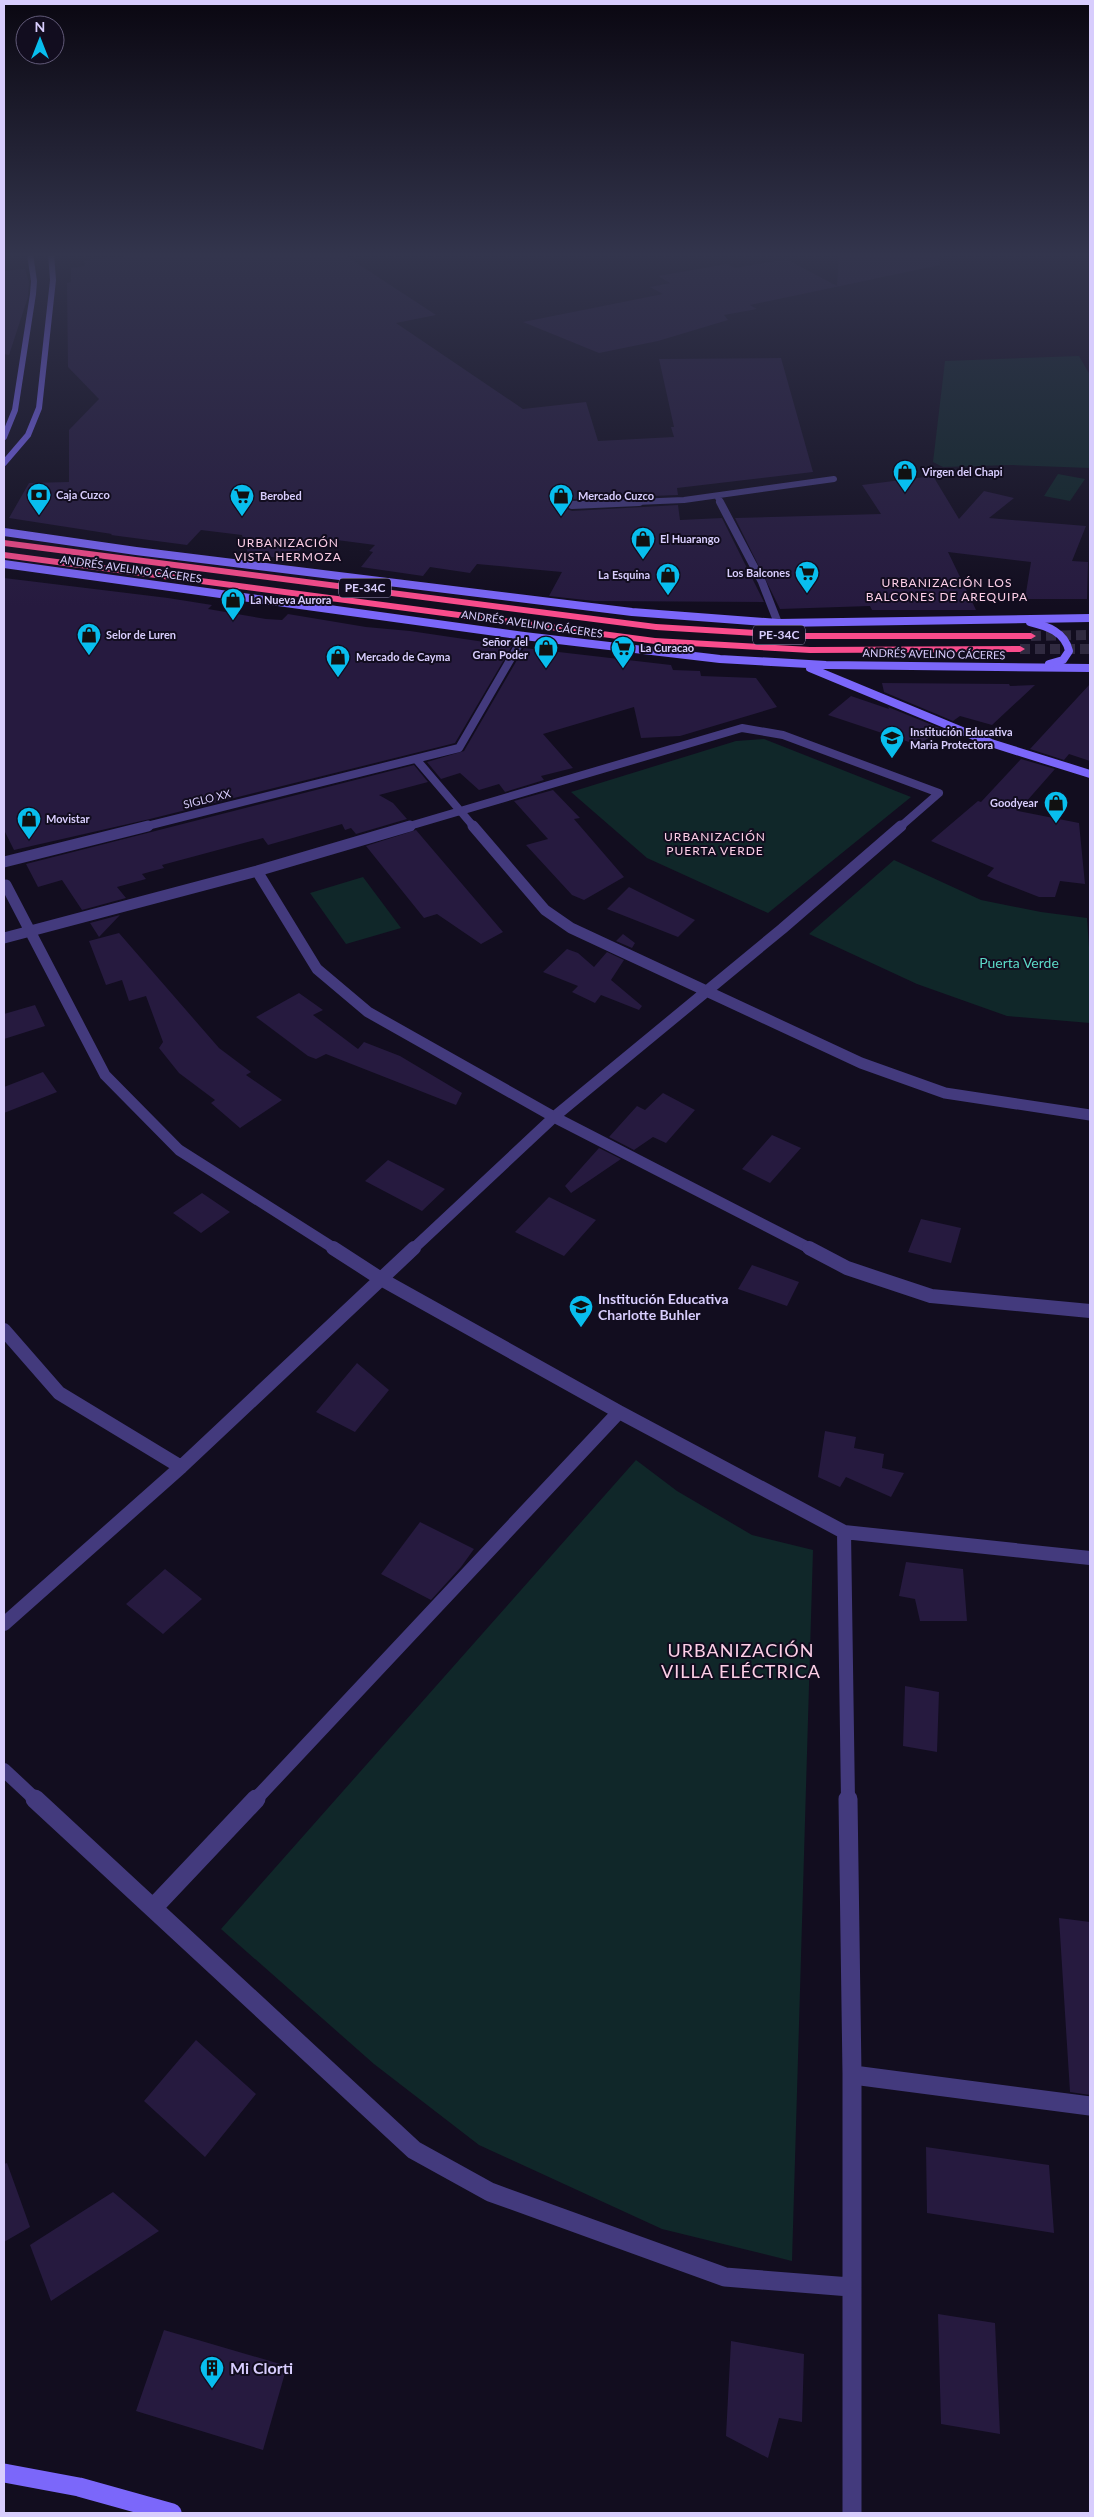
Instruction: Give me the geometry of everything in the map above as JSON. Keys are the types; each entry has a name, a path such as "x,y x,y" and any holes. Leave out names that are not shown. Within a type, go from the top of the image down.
{"highway":[{"name":"ANDRÉS AVELINO CÁCERES","path":"4,543 656,627 806,636 1031,636"},
{"name":"ANDRÉS AVELINO CÁCERES","path":"4,555 655,641 810,650 1020,649"}],"main road":[{"path":"4,437 15,410 21,371"},
{"path":"4,463 28,435 39,408 43,371"},
{"name":"ANDRÉS AVELINO CÁCERES","path":"4,532 136,551 622,611 778,623 1090,618"},
{"name":"ANDRÉS AVELINO CÁCERES","path":"4,564 524,636 720,659 798,664 1090,668"},
{"path":"1011,619 1030,622 1054,630 1067,642 1069,651 1066,657 1049,664 1030,668"},
{"path":"798,664 991,743 1090,774"},
{"path":"4,2472 79,2487 172,2513"}],"street":[{"path":"572,505 684,500 834,479"},
{"path":"718,496 762,582 778,623"},
{"name":"SIGLO XX","path":"4,862 459,748 524,636"},
{"path":"4,938 257,871 742,728 783,735 939,793 707,991 554,1117 181,1467 4,1624"},
{"path":"416,759 545,910 571,928 861,1063 945,1094 1090,1115"},
{"path":"257,871 317,969 368,1012 554,1117 847,1268 930,1296 1090,1311"},
{"path":"6,885 105,1075 179,1150 381,1279 619,1412 844,1532 1090,1558"},
{"path":"4,1330 59,1393 181,1467"},
{"path":"154,1908 619,1412"},
{"path":"844,1532 852,2074 850,2287 852,2513"},
{"path":"4,1770 414,2150 482,2187 724,2277 850,2287"},
{"path":"861,2076 1090,2106"}],"green space":[{"path":"944,371 1088,371 1090,375 1090,468 1012,465 943,467 933,462"},
{"path":"1058,474 1085,479 1070,501 1044,496"},
{"path":"764,739 911,797 768,913 647,858 571,792 736,741"},
{"name":"Puerta Verde","path":"894,860 981,900 1041,912 1087,918 1090,961 1090,1023 1007,1016 917,984 809,934"},
{"path":"363,877 401,928 346,944 310,893"},
{"path":"636,1460 677,1491 752,1535 813,1550 792,2261 662,2229 479,2145 374,2064 221,1929"}],"building":[{"path":"72,371 468,371 523,409 586,402 598,441 674,437 671,427 674,427 662,371 785,371 813,472 677,488 678,495 572,499 566,505 567,509 572,511 678,505 680,520 722,518 764,602 594,601 549,596 562,572 477,564 470,573 430,567 423,576 361,567 373,552 369,551 375,545 314,537 290,560 248,553 242,535 201,530 187,545 111,535 9,518 29,483 69,482 69,430 99,399"},
{"path":"933,476 959,519 984,491 1014,498 989,518 1086,526 1072,561 1088,562 1087,599 1025,599 1031,562 948,552 976,610 872,610 870,606 780,609 735,518 881,514 862,485"},
{"path":"4,578 168,598 212,605 208,609 266,619 282,620 288,614 366,627 410,631 512,646 455,743 150,819 14,850 4,830"},
{"path":"524,648 671,665 673,670 700,671 701,676 756,678 777,707 680,736 641,738 634,707 543,734 573,768 541,776 544,780 505,792 499,784 479,790 460,773 441,779 427,762 464,751"},
{"path":"882,683 1035,685 992,725 960,716 953,721 884,692"},
{"path":"1090,684 1090,761 1069,754 1064,760 1030,749"},
{"path":"851,696 889,709 888,707 942,729 918,745 828,715"},
{"path":"1021,759 1055,769 1018,811 1079,823 1085,884 1060,881 1055,897 1039,897 987,876 994,868 931,841 978,801 981,802"},
{"path":"414,765 428,782 379,795 393,803 407,819 356,834 351,828 345,830 342,824 268,845 263,838 162,865 164,868 142,874 146,879 117,887 126,898 82,910 62,880 38,887 26,864"},
{"path":"553,790 580,818 574,819 624,877 584,900 572,895 526,845 548,839 514,801"},
{"path":"416,830 503,932 481,944 437,914 424,918 366,846"},
{"path":"629,887 695,920 678,937 607,909"},
{"path":"120,915 99,937 90,923"},
{"path":"119,933 219,1048 251,1072 246,1075 282,1100 240,1128 211,1103 215,1100 179,1073 159,1048 163,1042 146,996 129,1001 122,980 106,985 89,941"},
{"path":"623,934 635,943 632,948 616,941"},
{"path":"567,949 578,953 594,967 607,952 624,960 611,980 642,1006 639,1010 601,995 595,1003 572,992 578,986 543,972"},
{"path":"299,993 323,1010 313,1015 358,1049 364,1042 400,1056 462,1093 456,1105 326,1054 316,1059 308,1056 256,1017"},
{"path":"35,1005 45,1026 4,1039 4,1014"},
{"path":"43,1072 57,1092 4,1113 4,1087"},
{"path":"663,1093 695,1110 666,1143 653,1137 634,1150 609,1137 637,1106 645,1110"},
{"path":"772,1135 801,1148 770,1183 742,1169"},
{"path":"599,1148 621,1159 571,1193 565,1186"},
{"path":"388,1160 445,1189 422,1211 365,1181"},
{"path":"202,1193 230,1212 201,1233 173,1213"},
{"path":"549,1197 596,1220 564,1256 515,1232"},
{"path":"921,1219 961,1228 951,1263 908,1252"},
{"path":"752,1265 799,1282 787,1306 738,1289"},
{"path":"357,1363 389,1390 355,1432 316,1412"},
{"path":"825,1431 856,1437 854,1448 884,1454 882,1468 904,1473 891,1497 846,1477 840,1487 818,1477"},
{"path":"420,1522 474,1549 461,1567 431,1600 381,1574"},
{"path":"906,1562 963,1569 967,1621 920,1621 915,1599 899,1596"},
{"path":"165,1569 202,1599 163,1634 126,1604"},
{"path":"905,1686 939,1692 937,1752 903,1746"},
{"path":"1059,1918 1090,1922 1090,2095 1070,2092"},
{"path":"196,2040 256,2094 205,2157 144,2101"},
{"path":"926,2147 1049,2165 1054,2233 927,2213"},
{"path":"7,2163 30,2227 4,2242 4,2164"},
{"path":"113,2192 159,2231 51,2301 30,2245"},
{"path":"938,2314 995,2323 1000,2434 941,2424"},
{"name":"Mi Clorti","path":"164,2330 287,2366 263,2450 136,2411"},
{"path":"731,2341 804,2354 802,2422 779,2418 768,2458 726,2436"}],"tunnel":[{"path":"1031,636 1090,635"},
{"path":"1020,649 1090,649"}],"place":[{"name":"Virgen del Chapi","path":"905,493"},
{"name":"Caja Cuzco","path":"39,516"},
{"name":"Berobed","path":"242,517"},
{"name":"Mercado Cuzco","path":"561,517"},
{"name":"El Huarango","path":"643,560"},
{"name":"Los Balcones","path":"807,594"},
{"name":"La Esquina","path":"668,596"},
{"name":"La Nueva Aurora","path":"233,621"},
{"name":"Selor de Luren","path":"89,656"},
{"name":"Señor del Gran Poder","path":"546,669"},
{"name":"La Curacao","path":"623,669"},
{"name":"Mercado de Cayma","path":"338,678"},
{"name":"Institución Educativa Maria Protectora","path":"892,759"},
{"name":"Goodyear","path":"1056,824"},
{"name":"Movistar","path":"29,840"},
{"name":"Institución Educativa Charlotte Buhler","path":"581,1328"},
{"name":"Mi Clorti","path":"212,2389"}],"district":[{"name":"URBANIZACIÓN VISTA HERMOZA","path":"288,550"},
{"name":"URBANIZACIÓN LOS BALCONES DE AREQUIPA","path":"947,590"},
{"name":"URBANIZACIÓN PUERTA VERDE","path":"715,844"},
{"name":"URBANIZACIÓN VILLA ELÉCTRICA","path":"741,1661"}]}
